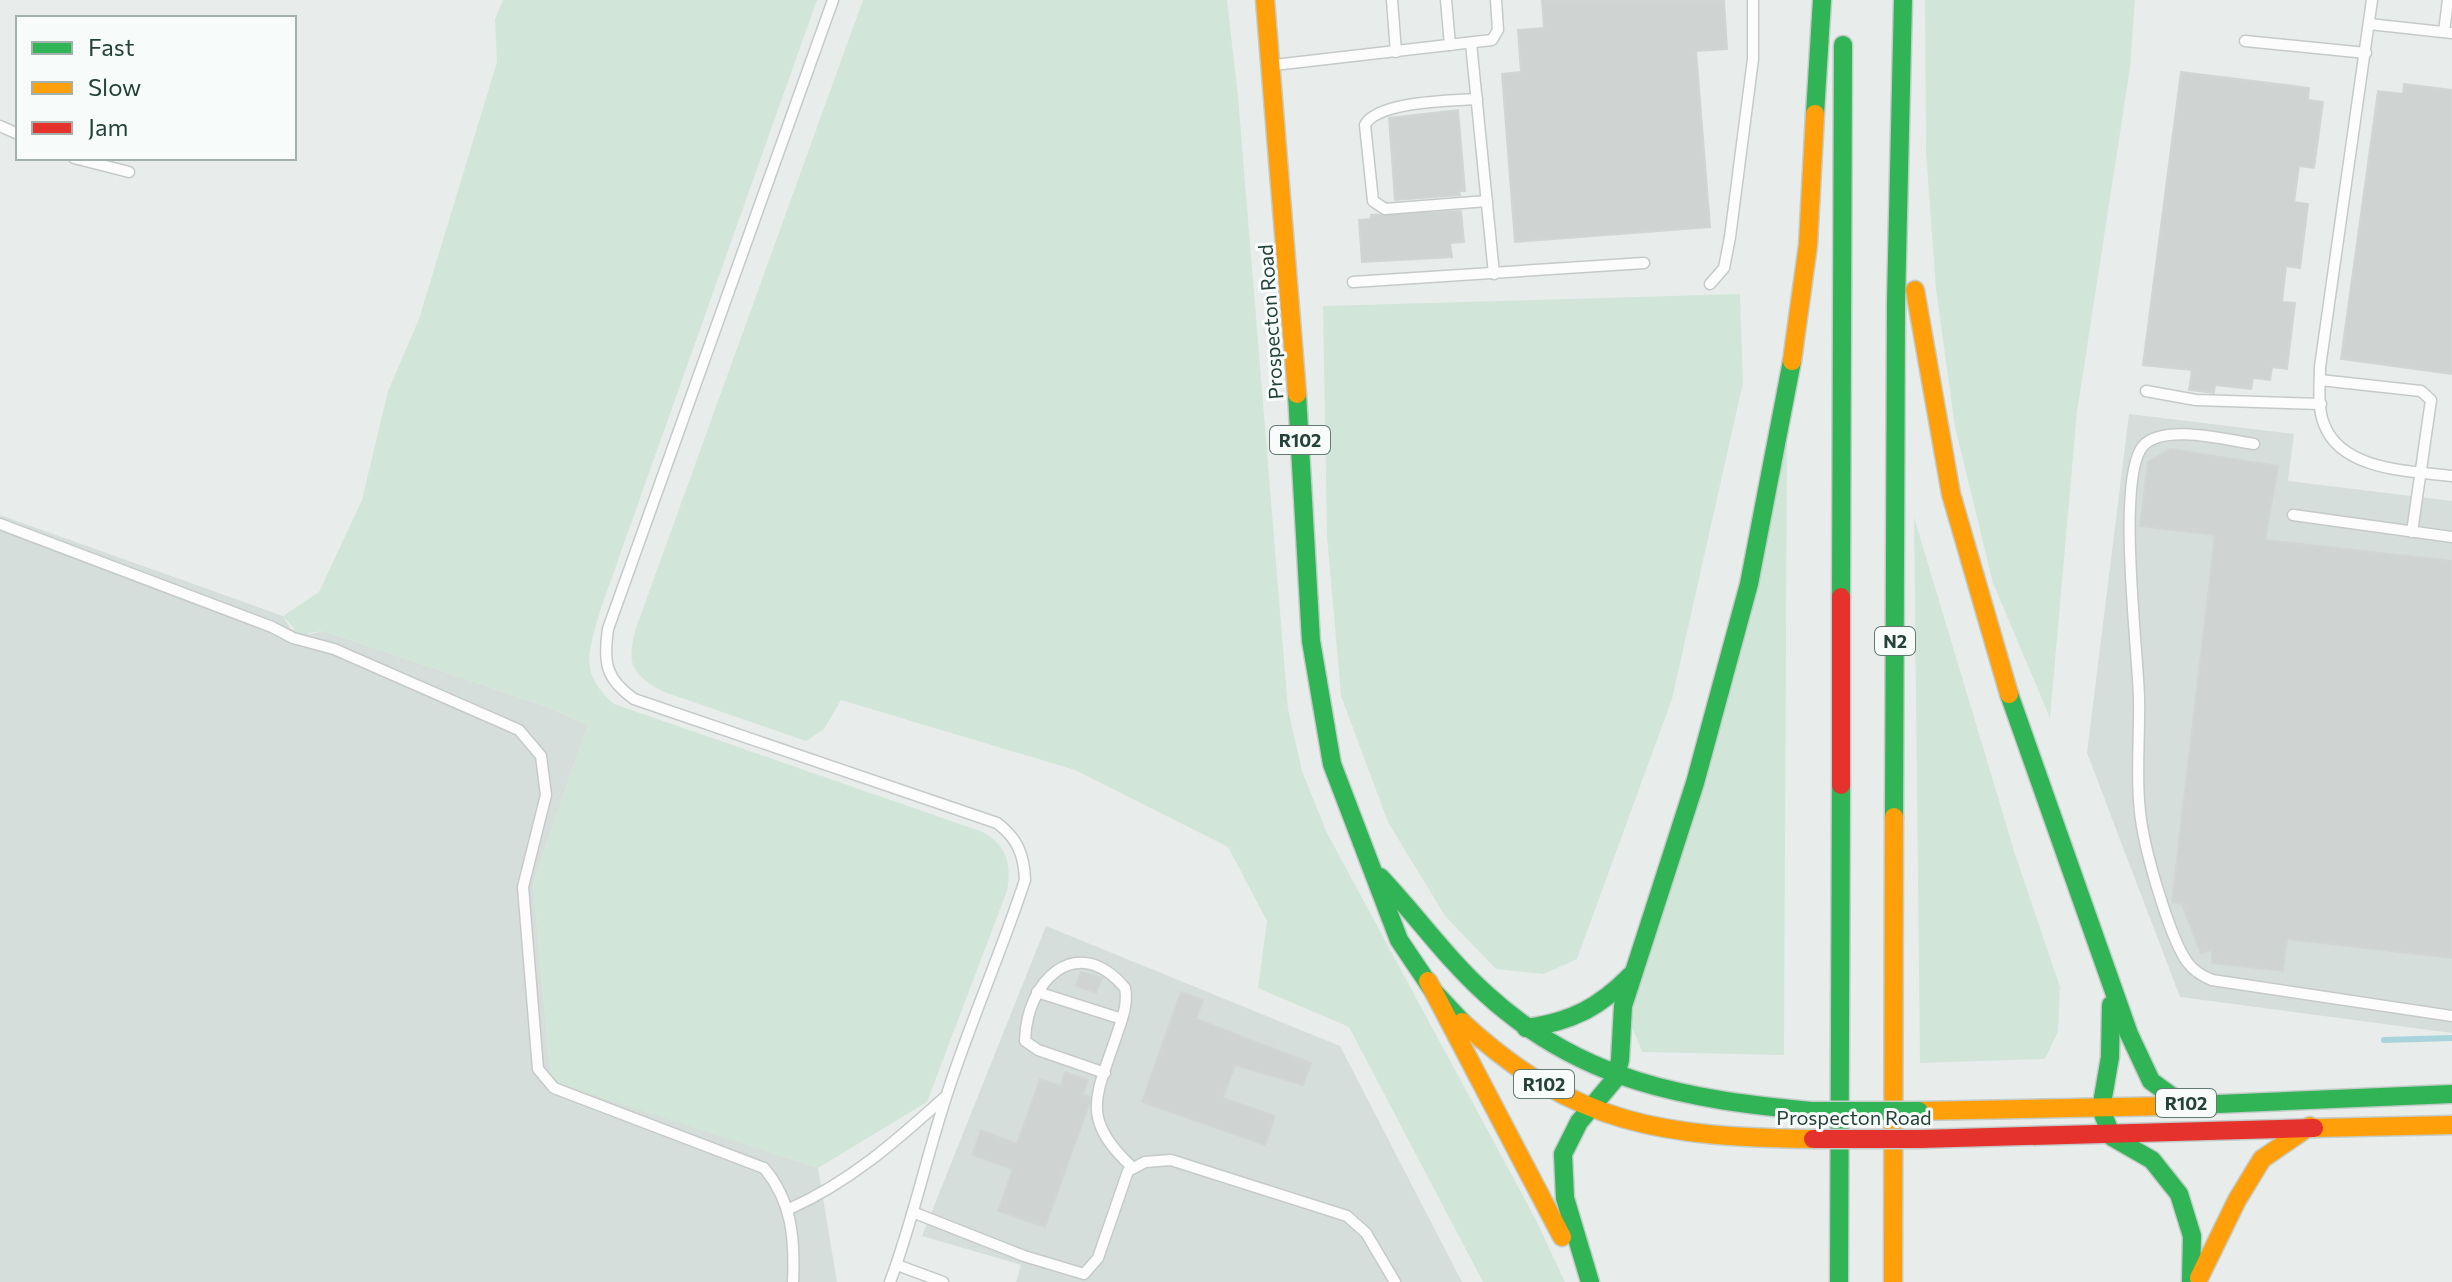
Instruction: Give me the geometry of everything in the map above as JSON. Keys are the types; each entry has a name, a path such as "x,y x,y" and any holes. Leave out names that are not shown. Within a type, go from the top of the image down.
{"main road":[{"name":"Prospecton Road","path":"1265,0 1291,286 1312,641 1332,764 1345,806 1375,871 1400,941 1428,981 1469,1027 1506,1059 1591,1110 1683,1134 1813,1139 2112,1137 2310,1126 2452,1125"},
{"path":"1588,1282 1565,1198 1563,1154 1569,1138 1615,1079 1620,1060 1623,1006 1631,975 1695,783 1749,584 1788,394 1808,245 1822,0"},
{"name":"N2","path":"1893,1282 1899,181 1903,0"},
{"path":"1839,1282 1843,31"},
{"path":"1899,181 1927,372 1958,521 1996,656 2145,1072 2181,1103"},
{"name":"Prospecton Road","path":"1375,871 1462,970 1526,1028 1615,1079 1721,1101 1811,1111 1919,1111 2101,1109 2181,1103 2452,1094"},
{"path":"1526,1028 1552,1025 1591,1012 1606,1002 1631,975"},
{"path":"1428,981 1588,1282"},
{"path":"2111,984 2110,1057 2101,1109 2112,1137 2145,1152 2180,1193 2194,1227 2194,1282"},
{"path":"2194,1282 2262,1159 2310,1126"}],"lane":[{"path":"833,0 608,629 606,673 616,686 634,699 938,801 997,823 1013,835 1025,865 1025,880 946,1096 918,1189 915,1213 890,1282"},
{"path":"1392,0 1396,52"},
{"path":"1446,0 1450,45"},
{"path":"1271,65 1488,41 1498,35 1496,0"},
{"path":"1710,284 1724,268 1730,237 1753,59 1753,0"},
{"path":"2372,0 2320,380 2323,422 2332,438 2350,454 2375,464 2452,476"},
{"path":"2369,24 2448,33 2448,0"},
{"path":"2245,41 2366,53"},
{"path":"1471,43 1494,274"},
{"path":"1477,99 1376,112 1365,125 1373,201 1378,207 1487,201"},
{"path":"82,160 129,172"},
{"path":"1353,282 1644,263"},
{"path":"2320,380 2421,391 2428,395 2432,408 2412,532"},
{"path":"2146,391 2196,400 2321,404"},
{"path":"2254,444 2164,435 2142,447 2135,462 2131,539 2139,697 2139,803 2144,836 2159,889 2185,960 2212,980 2452,1016"},
{"path":"2293,515 2452,537"},
{"path":"0,524 272,627 293,638 334,649 519,730 533,742 541,756 546,795 523,887 536,1055 543,1079 554,1088 764,1168 779,1186 789,1209 793,1282"},
{"path":"1105,1073 1038,1050 1025,1041 1039,984 1062,966 1081,964 1096,968 1111,975 1125,988 1127,998 1122,1019 1095,1108 1105,1140 1132,1167"},
{"path":"1037,992 1122,1019"},
{"path":"789,1209 822,1194 869,1164 946,1096"},
{"path":"915,1213 1024,1256 1084,1274 1098,1258 1123,1180 1132,1167 1145,1162 1171,1160 1347,1216 1366,1233 1395,1282"},
{"path":"897,1265 943,1282"}],"shaded area":[{"path":"2129,414 2294,434 2288,481 2452,501 2452,1033 2180,997 2087,753"},
{"path":"0,515 283,616 291,629 310,634 324,631 545,706 588,725 533,883 551,1080 818,1168 837,1282 0,1282"},
{"path":"1046,926 1340,1046 1462,1282 1016,1282 1021,1265 922,1236"}],"green space":[{"path":"503,0 817,0 600,611 589,661 595,682 614,704 980,831 996,842 1006,856 1009,873 1007,891 927,1102 818,1168 551,1081 533,883 588,725 545,706 324,631 299,634 283,616 319,592 362,500 388,391 419,319 497,62 495,19"},
{"path":"863,0 1227,0 1238,96 1288,709 1302,771 1327,833 1535,1218 1565,1282 1483,1282 1349,1027 1258,988 1267,921 1228,847 1075,770 841,700 824,729 806,741 664,692 644,679 634,667 632,651 636,628"},
{"path":"1925,0 2135,0 2130,68 2077,412 2050,718 1993,583 1955,427 1936,289 1926,152"},
{"path":"1740,294 1743,383 1672,699 1577,959 1544,974 1496,969 1445,916 1388,822 1341,696 1327,536 1323,306"},
{"path":"1787,440 1784,1055 1642,1052 1625,1009"},
{"path":"1914,517 2015,854 2060,987 2058,1032 2045,1059 1920,1063"}],"building":[{"path":"1542,0 1724,0 1727,49 1696,51 1710,227 1515,242 1502,74 1521,72 1518,30 1544,28"},
{"path":"2181,72 2309,88 2308,100 2323,102 2314,168 2299,166 2294,202 2308,204 2300,268 2286,266 2282,302 2295,303 2287,369 2272,367 2270,380 2253,378 2251,389 2215,385 2214,393 2189,390 2192,370 2143,365"},
{"path":"2404,84 2452,90 2452,374 2341,359 2378,91 2403,94"},
{"path":"1458,110 1465,191 1459,191 1460,195 1395,200 1389,118"},
{"path":"1461,211 1464,242 1450,243 1452,257 1362,262 1359,220 1371,219 1371,215"},
{"path":"2170,449 2278,466 2265,540 2452,561 2452,958 2287,939 2283,971 2212,963 2212,949 2201,954 2182,904 2172,902 2215,535 2140,526 2148,462"},
{"path":"1081,972 1102,978 1096,993 1076,986"},
{"path":"1181,992 1203,1000 1196,1019 1311,1063 1303,1085 1235,1065 1223,1098 1275,1116 1265,1145 1142,1102"},
{"path":"1065,1072 1088,1080 1083,1094 1090,1097 1045,1227 998,1211 1013,1169 972,1155 981,1130 1017,1144 1040,1079 1061,1086"}],"waterway":[{"path":"2384,1040 2452,1038"}],"traffic: fast":[{"path":"1815,114 1822,0"},
{"path":"1894,817 1896,302 1903,0"},
{"path":"1841,597 1843,45"},
{"path":"1590,1282 1565,1198 1563,1154 1579,1122 1615,1079 1620,1060 1623,1006 1695,783 1749,584 1792,361"},
{"path":"1297,394 1311,641 1332,764 1399,940 1434,992 1462,1022"},
{"path":"2009,694 2129,1034 2151,1081 2181,1103"},
{"path":"1839,1282 1841,785"},
{"path":"1380,877 1486,994 1522,1024 1560,1048 1598,1067 1679,1092 1811,1111"},
{"path":"1526,1028 1557,1022 1584,1011 1608,996 1631,975"},
{"path":"2111,1005 2110,1057 2101,1109 2112,1137 2152,1160 2179,1194 2192,1236 2191,1282"},
{"path":"2171,1106 2452,1094"},
{"path":"1811,1111 1919,1111"}],"traffic: slow":[{"path":"1265,0 1297,394"},
{"path":"1792,361 1808,245 1815,114"},
{"path":"1915,290 1951,494 2009,694"},
{"path":"1893,1282 1894,817"},
{"path":"1428,981 1562,1237"},
{"path":"1462,1022 1503,1057 1543,1084 1624,1119 1667,1129 1712,1134 1813,1139"},
{"path":"1919,1111 2171,1106"},
{"path":"2314,1128 2452,1125"},
{"path":"2199,1278 2237,1200 2262,1159 2310,1126"}],"traffic: jam":[{"path":"1841,597 1841,785"},
{"path":"1920,1139 2314,1128"},
{"path":"1813,1139 1920,1139"}]}
